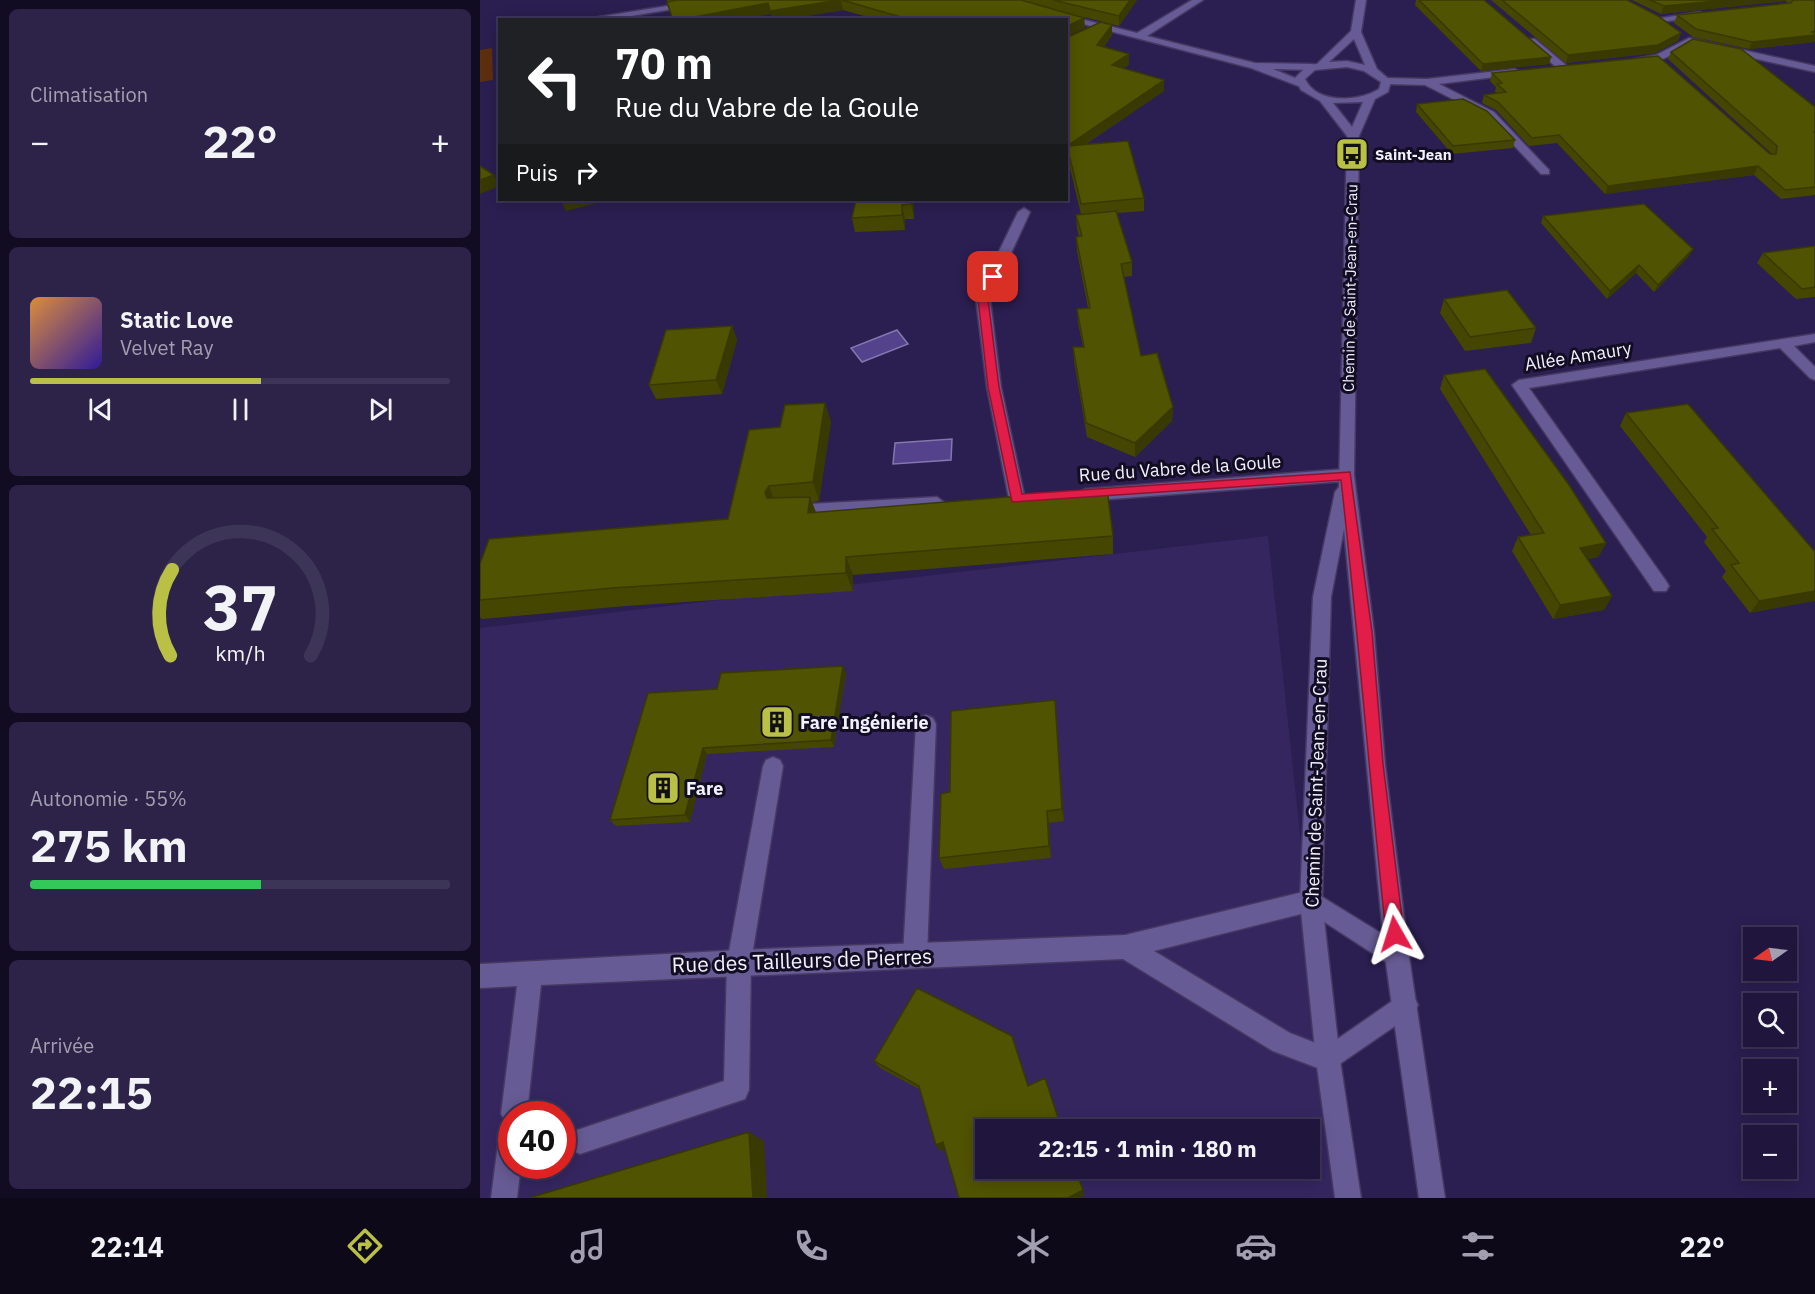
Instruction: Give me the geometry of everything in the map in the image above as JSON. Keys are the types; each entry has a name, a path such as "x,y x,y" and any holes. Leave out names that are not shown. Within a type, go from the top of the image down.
{"street":[{"path":"599,18 723,0"},
{"path":"1138,37 1198,0"},
{"path":"1361,0 1356,32 1372,69 1386,81 1427,82 1529,71"},
{"path":"1046,14 1062,18"},
{"path":"1650,14 1682,35 1815,69"},
{"path":"1660,19 1705,14"},
{"path":"1068,19 1255,66 1301,84 1311,93 1323,98 1351,101 1370,99 1384,90 1386,81"},
{"path":"1083,36 1099,27"},
{"path":"1301,84 1300,78 1356,32"},
{"path":"1626,61 1662,62 1682,35"},
{"path":"1527,37 1562,67"},
{"path":"1255,66 1347,64 1372,69"},
{"path":"1427,82 1490,114 1545,172"},
{"path":"1323,98 1353,136 1370,99"},
{"name":"Chemin de Saint-Jean-en-Crau","path":"1353,136 1346,475 1365,632 1375,764 1397,956 1406,1005 1432,1198"},
{"path":"1024,212 983,299 1011,499 1038,498"},
{"name":"Allée Amaury","path":"1660,586 1519,385 1815,338"},
{"path":"1783,344 1815,375"},
{"name":"Chemin de Saint-Jean-en-Crau","path":"1346,475 1322,597 1311,901 1328,1060 1348,1198"},
{"name":"Rue du Vabre de la Goule","path":"1069,496 1346,475"},
{"path":"783,511 958,502"},
{"path":"915,955 926,724"},
{"path":"580,1140 736,1090 739,962 773,766"},
{"path":"1311,901 1397,956"},
{"name":"Rue des Tailleurs de Pierres","path":"480,976 739,962 1125,947 1311,901"},
{"path":"1125,947 1282,1042 1328,1060 1406,1005"},
{"path":"515,1101 530,973"},
{"path":"504,1198 506,1179"}],"shaded area":[{"path":"492,48 493,80 480,82 480,50"},
{"path":"897,330 908,344 862,362 851,348"},
{"path":"952,439 951,460 893,464 895,443"},
{"path":"1268,536 1339,1198 480,1198 480,628"}],"building":[{"path":"677,0 839,0 770,11 768,3 689,18 672,18 667,2"},
{"path":"842,0 1021,0 1084,18 1068,26 1068,18 904,18"},
{"path":"1053,0 1130,0 1119,16"},
{"path":"1419,0 1484,0 1551,57 1483,64"},
{"path":"1502,0 1627,0 1658,16 1681,33 1658,45 1568,55"},
{"path":"1650,0 1728,0 1664,6"},
{"path":"1793,0 1815,0 1815,31 1812,32 1815,35 1752,42 1696,29 1677,15 1791,3"},
{"path":"1101,22 1112,25 1097,45 1129,54 1112,65 1164,80 1068,145 1068,37"},
{"path":"1693,39 1741,49 1815,107 1815,187 1785,190 1758,166 1608,186 1559,135 1532,138 1498,102 1484,95 1506,92 1497,84 1502,83 1492,73 1658,56 1770,154 1776,154 1777,146 1671,52"},
{"path":"1463,99 1487,111 1515,140 1453,146 1417,104"},
{"path":"1128,141 1144,198 1081,204 1068,146"},
{"path":"480,166 494,175 480,180"},
{"path":"856,201 911,201 911,204 902,205 902,215 852,218"},
{"path":"1644,204 1693,249 1658,285 1639,265 1610,291 1543,216"},
{"path":"1116,211 1132,262 1121,264 1141,356 1157,353 1173,407 1135,443 1086,423 1073,347 1084,347 1077,309 1090,308 1076,237 1082,236 1076,215"},
{"path":"1815,246 1815,287 1802,289 1763,253"},
{"path":"1507,290 1536,328 1470,337 1444,299"},
{"path":"732,326 716,380 649,385 666,330"},
{"path":"1485,369 1569,485 1606,543 1580,548 1612,596 1560,605 1518,537 1544,533 1444,375"},
{"path":"825,403 813,482 769,486 765,492 767,498 810,497 808,513 1107,489 1113,536 846,557 846,573 613,588 480,600 480,564 489,539 728,519 749,430 780,427 785,405"},
{"path":"1688,404 1815,552 1815,591 1759,601 1731,565 1739,563 1712,529 1718,528 1626,413"},
{"path":"843,666 831,740 703,748 685,815 610,820 648,693 717,689 721,673"},
{"path":"1055,700 1062,809 1047,811 1049,846 939,858 941,794 950,792 951,711"},
{"path":"917,988 1012,1036 1028,1086 1045,1078 1058,1119 975,1119 975,1179 1079,1179 1083,1190 1068,1198 959,1198 943,1142 936,1145 919,1086 874,1061"},
{"path":"749,1132 753,1198 529,1198"}],"place":[{"name":"Saint-Jean","path":"1352,154"},
{"name":"Fare Ingénierie","path":"777,722"},
{"name":"Fare","path":"663,788"}],"route":[{"path":"993,277 983,299 994,387 1017,499 1346,475 1365,632 1375,764 1382,804 1395,934"}]}
